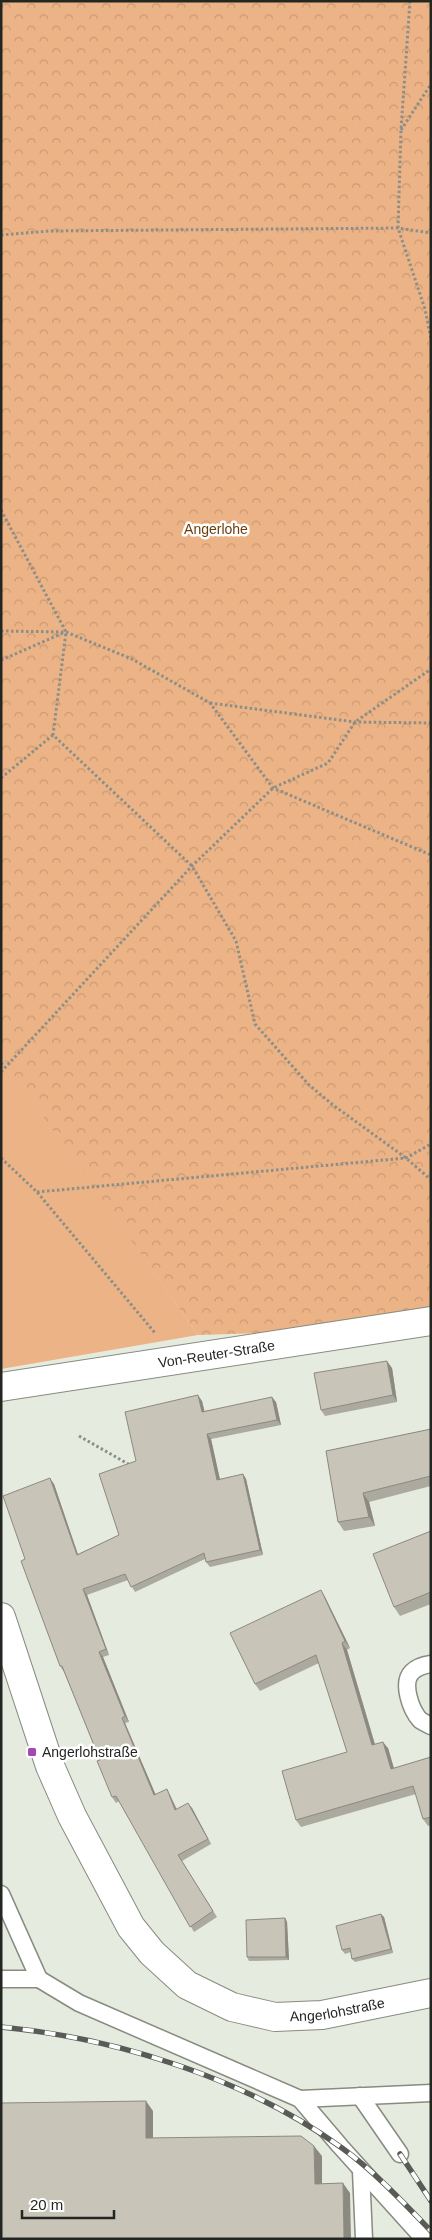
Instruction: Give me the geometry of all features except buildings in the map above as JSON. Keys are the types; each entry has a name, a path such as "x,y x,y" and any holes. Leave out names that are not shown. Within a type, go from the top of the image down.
{"street":[{"name":"Von-Reuter-Straße","path":"1,1387 431,1321"},
{"name":"Angerlohstraße","path":"1,1617 50,1766 72,1816 131,1927 152,1953 187,1984 232,2007 275,2017 322,2015 431,1993"}],"lane":[{"path":"431,1664 419,1667 411,1672 408,1681 408,1690 415,1712 422,1721 431,1726"},
{"path":"1,1894 39,1979"},
{"path":"1,1978 39,1979 79,2003 300,2099 361,2171 424,2239"},
{"path":"300,2099 431,2093"},
{"path":"360,2096 400,2154"},
{"path":"361,2171 364,2239"}],"path":[{"path":"410,1 401,130 398,228 425,309 431,339"},
{"path":"401,130 431,84"},
{"path":"1,235 49,231 398,228 431,233"},
{"path":"1,510 66,632 54,735 1,778"},
{"path":"1,631 66,632 132,659 210,703 355,722 431,723"},
{"path":"1,660 66,632"},
{"path":"1,1072 192,866 273,788 328,763 355,722 431,669"},
{"path":"210,703 273,788 431,855"},
{"path":"54,735 192,866 236,941 254,1024 309,1085 333,1105 406,1158 431,1180"},
{"path":"1,1063 5,1068"},
{"path":"37,1192 406,1158 431,1144"},
{"path":"1,1158 37,1192 178,1360"},
{"path":"79,1436 132,1466"}],"green space":[{"name":"Angerlohe","path":"1,1 431,1 431,1328 198,1335 1,1057"},
{"path":"1,1057 12,1071 198,1335 1,1369"}],"railway":[{"path":"1,2027 90,2041 135,2052 223,2082 305,2123 342,2148 366,2167 431,2231"},
{"path":"400,2154 431,2201"}],"place":[{"name":"Angerlohstraße","path":"32,1752"}]}
